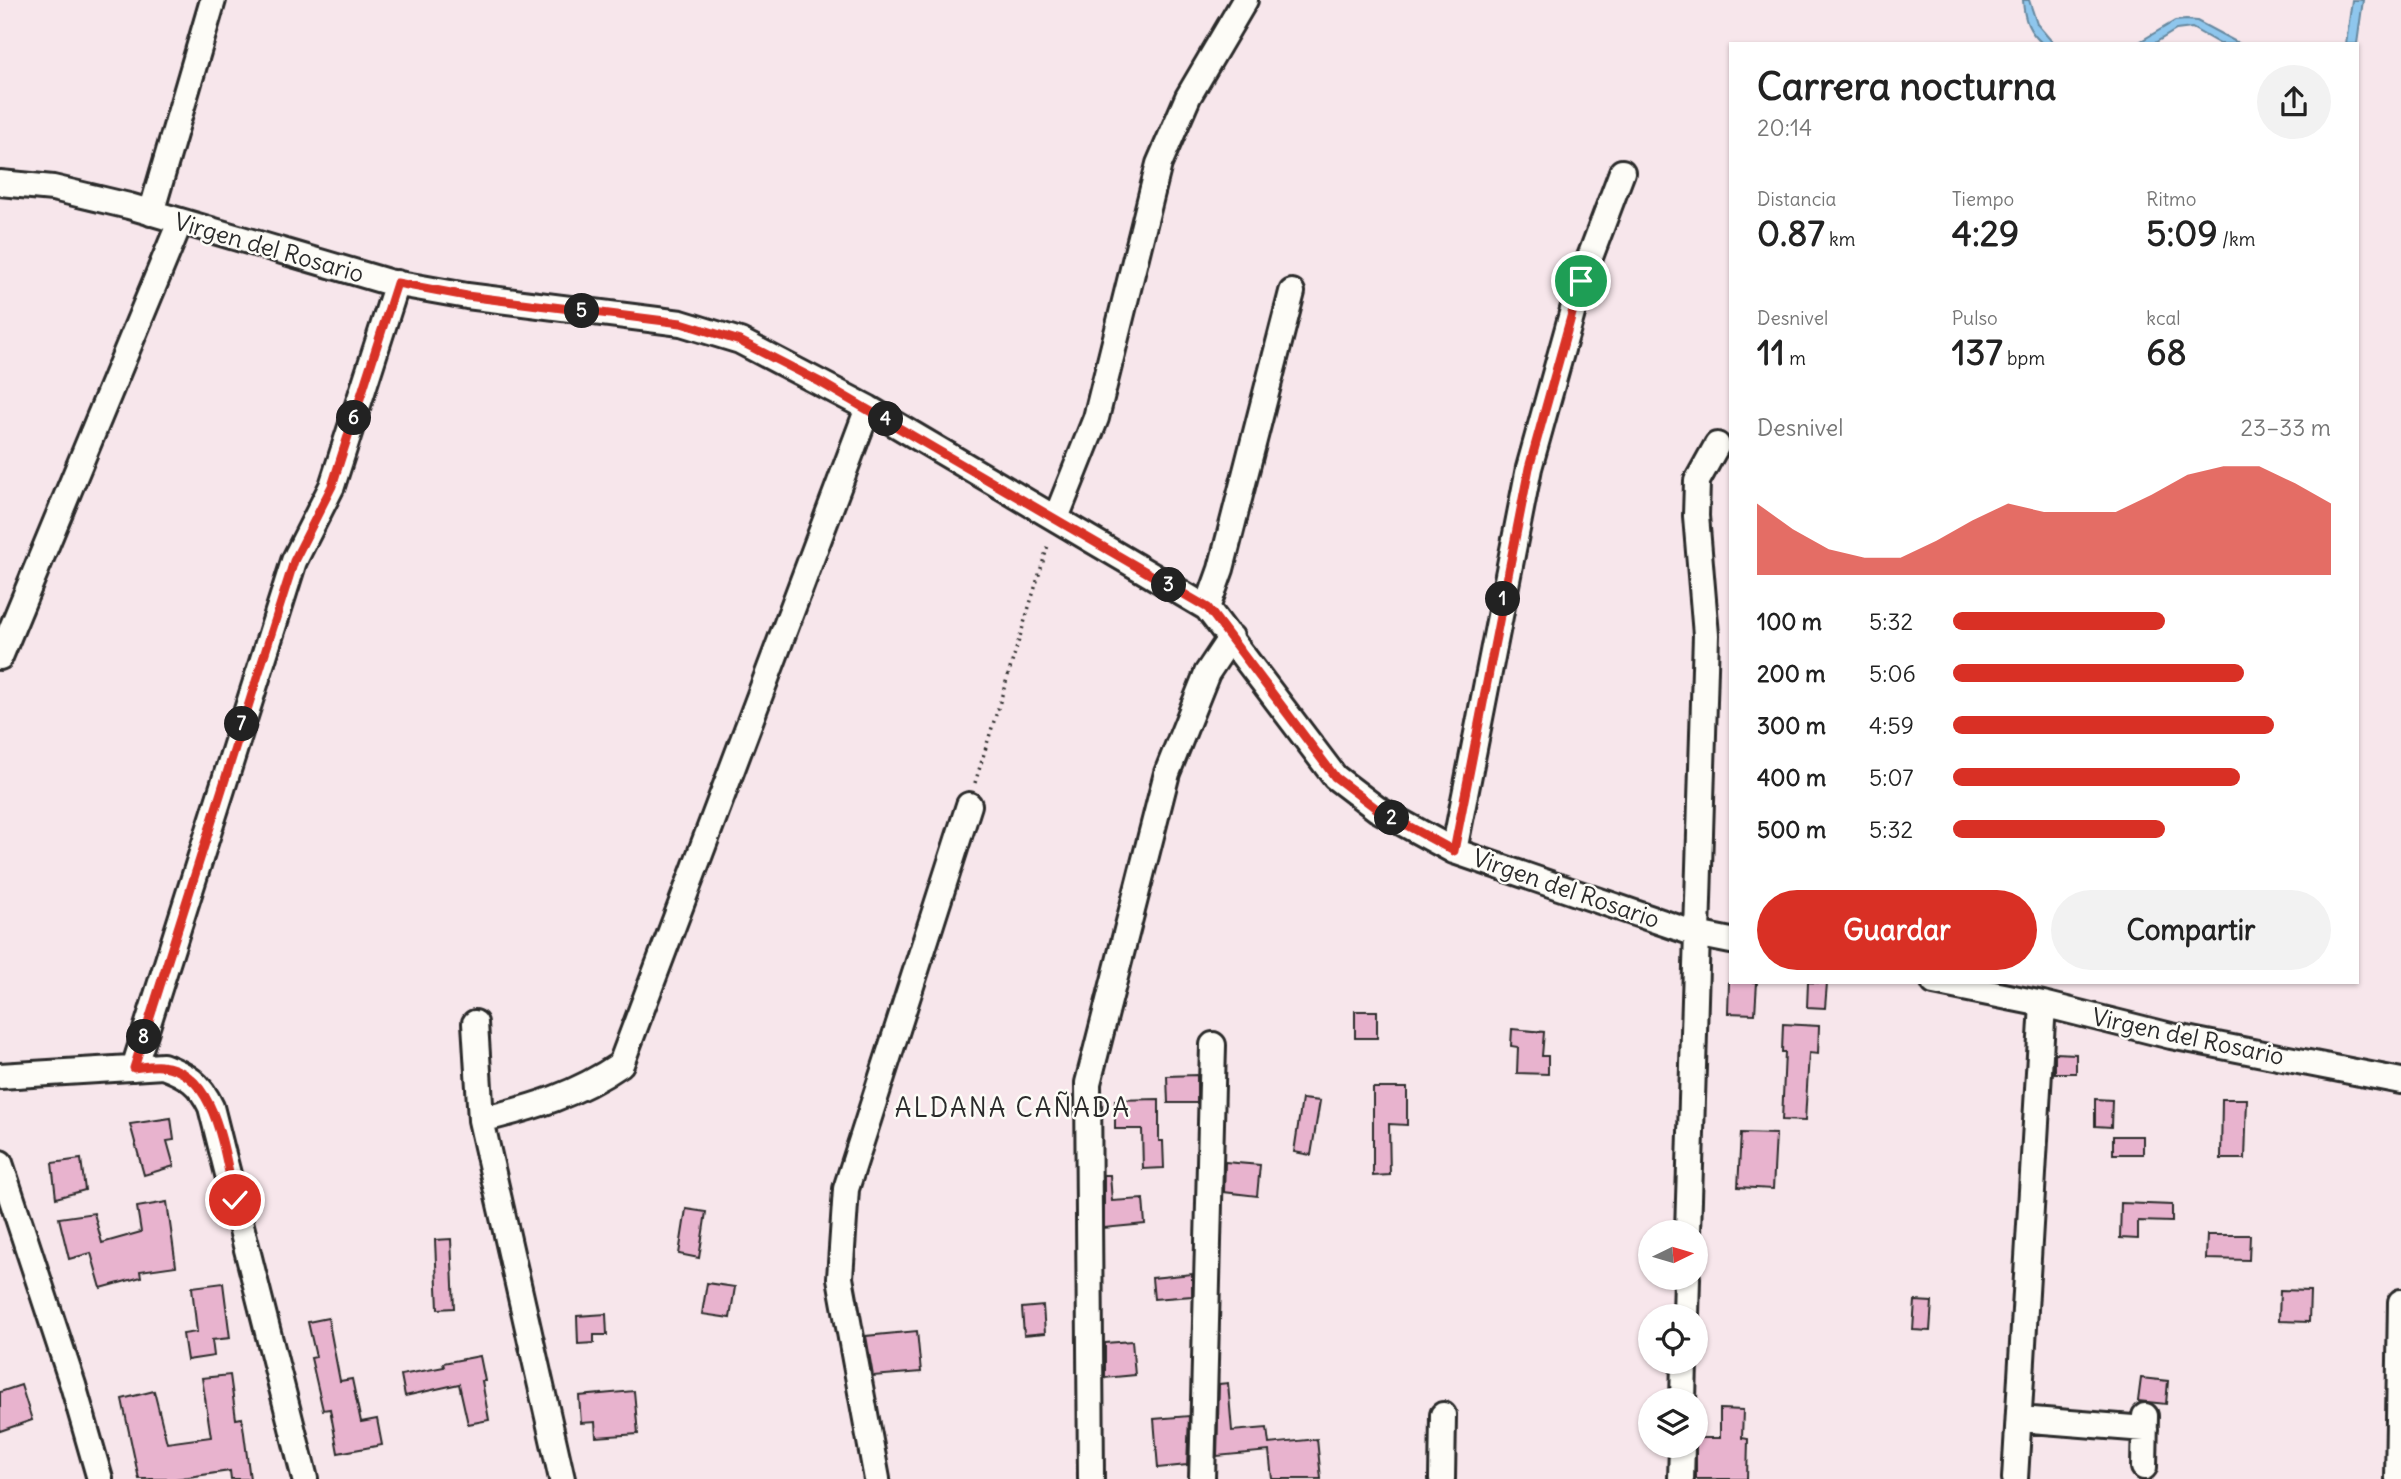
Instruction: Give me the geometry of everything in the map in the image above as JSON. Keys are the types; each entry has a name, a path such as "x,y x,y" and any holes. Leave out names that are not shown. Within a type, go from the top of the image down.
{"street":[{"path":"151,213 214,0"},
{"path":"1056,518 1097,418 1159,164 1188,97 1245,0"},
{"path":"1454,851 1529,468 1581,281 1622,172"},
{"name":"Virgen del Rosario","path":"0,183 53,188 397,283 467,296 681,323 740,341 868,408 1208,608 1335,777 1377,809 1454,851 1696,934 1729,941"},
{"path":"0,657 180,222"},
{"path":"134,1068 294,561 332,486 397,283"},
{"path":"1208,608 1221,569 1292,292"},
{"path":"481,1119 541,1105 592,1084 621,1064 868,408"},
{"path":"1688,1220 1706,635 1696,516 1698,481 1717,445"},
{"path":"1091,1479 1088,1083 1167,773 1207,673 1231,637"},
{"path":"877,1479 839,1278 846,1189 969,805"},
{"name":"Virgen del Rosario","path":"1944,984 2043,1004 2171,1036 2401,1081"},
{"path":"2015,1479 2043,1004"},
{"path":"475,1023 481,1119 562,1479"},
{"path":"1202,1479 1213,1045"},
{"path":"0,1076 163,1066 188,1075 204,1091 211,1107 305,1479"},
{"path":"0,1163 73,1385 100,1479"},
{"path":"2398,1479 2401,1302"},
{"path":"1442,1479 1443,1415"},
{"path":"2019,1419 2145,1423 2144,1467"},
{"path":"1681,1479 1682,1458"}],"path":[{"path":"969,805 1056,518"}],"water":[{"path":"2023,0 2029,0 2037,24 2052,42 2041,42 2030,29"},
{"path":"2352,0 2363,0 2357,42 2346,42"},
{"path":"2175,21 2197,21 2236,42 2216,42 2192,28 2176,30 2156,42 2139,42"}],"building":[{"path":"1729,982 1757,984 1755,1014 1728,1013"},
{"path":"1808,984 1827,984 1825,1008 1807,1007"},
{"path":"1355,1011 1377,1011 1377,1038 1355,1038"},
{"path":"1783,1024 1819,1026 1818,1054 1809,1053 1805,1121 1782,1120 1785,1052 1782,1052"},
{"path":"1512,1029 1544,1032 1542,1056 1548,1056 1548,1074 1517,1073 1518,1047 1511,1046"},
{"path":"2055,1053 2076,1054 2076,1073 2055,1073"},
{"path":"1197,1075 1197,1103 1168,1103 1167,1076"},
{"path":"1373,1088 1407,1088 1407,1125 1389,1124 1390,1175 1373,1176"},
{"path":"1159,1099 1159,1141 1163,1141 1164,1168 1143,1169 1142,1129 1115,1129 1115,1100"},
{"path":"1302,1099 1320,1101 1311,1155 1294,1152"},
{"path":"2095,1099 2112,1100 2111,1127 2095,1126"},
{"path":"2222,1099 2247,1099 2245,1159 2221,1159"},
{"path":"171,1118 174,1140 167,1141 174,1166 144,1175 130,1124"},
{"path":"1741,1133 1776,1134 1773,1189 1738,1187"},
{"path":"2113,1136 2143,1136 2143,1154 2113,1154"},
{"path":"81,1159 85,1190 56,1198 52,1163"},
{"path":"1225,1162 1260,1165 1257,1196 1224,1192"},
{"path":"1104,1175 1110,1175 1112,1201 1143,1199 1145,1224 1104,1228"},
{"path":"167,1202 176,1266 140,1271 141,1277 101,1288 91,1253 69,1259 59,1218 94,1213 102,1243 141,1232 137,1207"},
{"path":"2121,1203 2172,1205 2172,1222 2138,1221 2138,1239 2120,1238"},
{"path":"686,1209 706,1212 699,1258 679,1254"},
{"path":"2207,1235 2250,1235 2249,1260 2206,1259"},
{"path":"451,1239 454,1308 438,1309 435,1240"},
{"path":"1192,1274 1192,1296 1154,1299 1152,1278"},
{"path":"223,1283 230,1338 212,1340 214,1356 187,1360 183,1334 197,1332 192,1287"},
{"path":"707,1283 735,1287 730,1318 702,1314"},
{"path":"2280,1290 2310,1291 2309,1322 2279,1321"},
{"path":"1915,1301 1932,1302 1930,1331 1913,1330"},
{"path":"1043,1306 1045,1333 1024,1335 1022,1308"},
{"path":"606,1314 607,1335 594,1335 594,1343 578,1344 577,1316"},
{"path":"328,1318 340,1381 352,1379 361,1422 377,1419 382,1445 338,1453 330,1409 323,1410 311,1358 316,1357 308,1322"},
{"path":"917,1331 921,1372 873,1376 866,1336"},
{"path":"1132,1341 1135,1375 1105,1378 1105,1343"},
{"path":"480,1356 489,1420 468,1424 459,1384 405,1396 401,1375 444,1367 443,1363"},
{"path":"230,1375 236,1419 242,1418 250,1479 231,1479 230,1471 175,1479 139,1479 122,1399 154,1391 167,1443 211,1437 202,1378"},
{"path":"2141,1378 2168,1381 2166,1404 2138,1401"},
{"path":"1228,1383 1232,1431 1267,1428 1269,1444 1317,1439 1321,1479 1272,1479 1269,1451 1217,1456 1219,1384"},
{"path":"21,1385 32,1420 0,1431 0,1392"},
{"path":"634,1391 638,1434 596,1437 595,1422 581,1423 579,1396"},
{"path":"1720,1409 1743,1410 1742,1438 1748,1439 1747,1479 1696,1479 1696,1458 1708,1458 1708,1438 1720,1438"},
{"path":"1189,1416 1187,1465 1158,1468 1154,1419"}],"district":[{"name":"ALDANA CAÑADA","path":"1013,1108"}],"route":[{"path":"235,1200 211,1107 204,1091 188,1075 163,1066 134,1068 294,561 332,486 397,283 467,296 681,323 740,341 820,382 1208,608 1335,777 1377,809 1454,851 1529,468 1581,281"}]}
